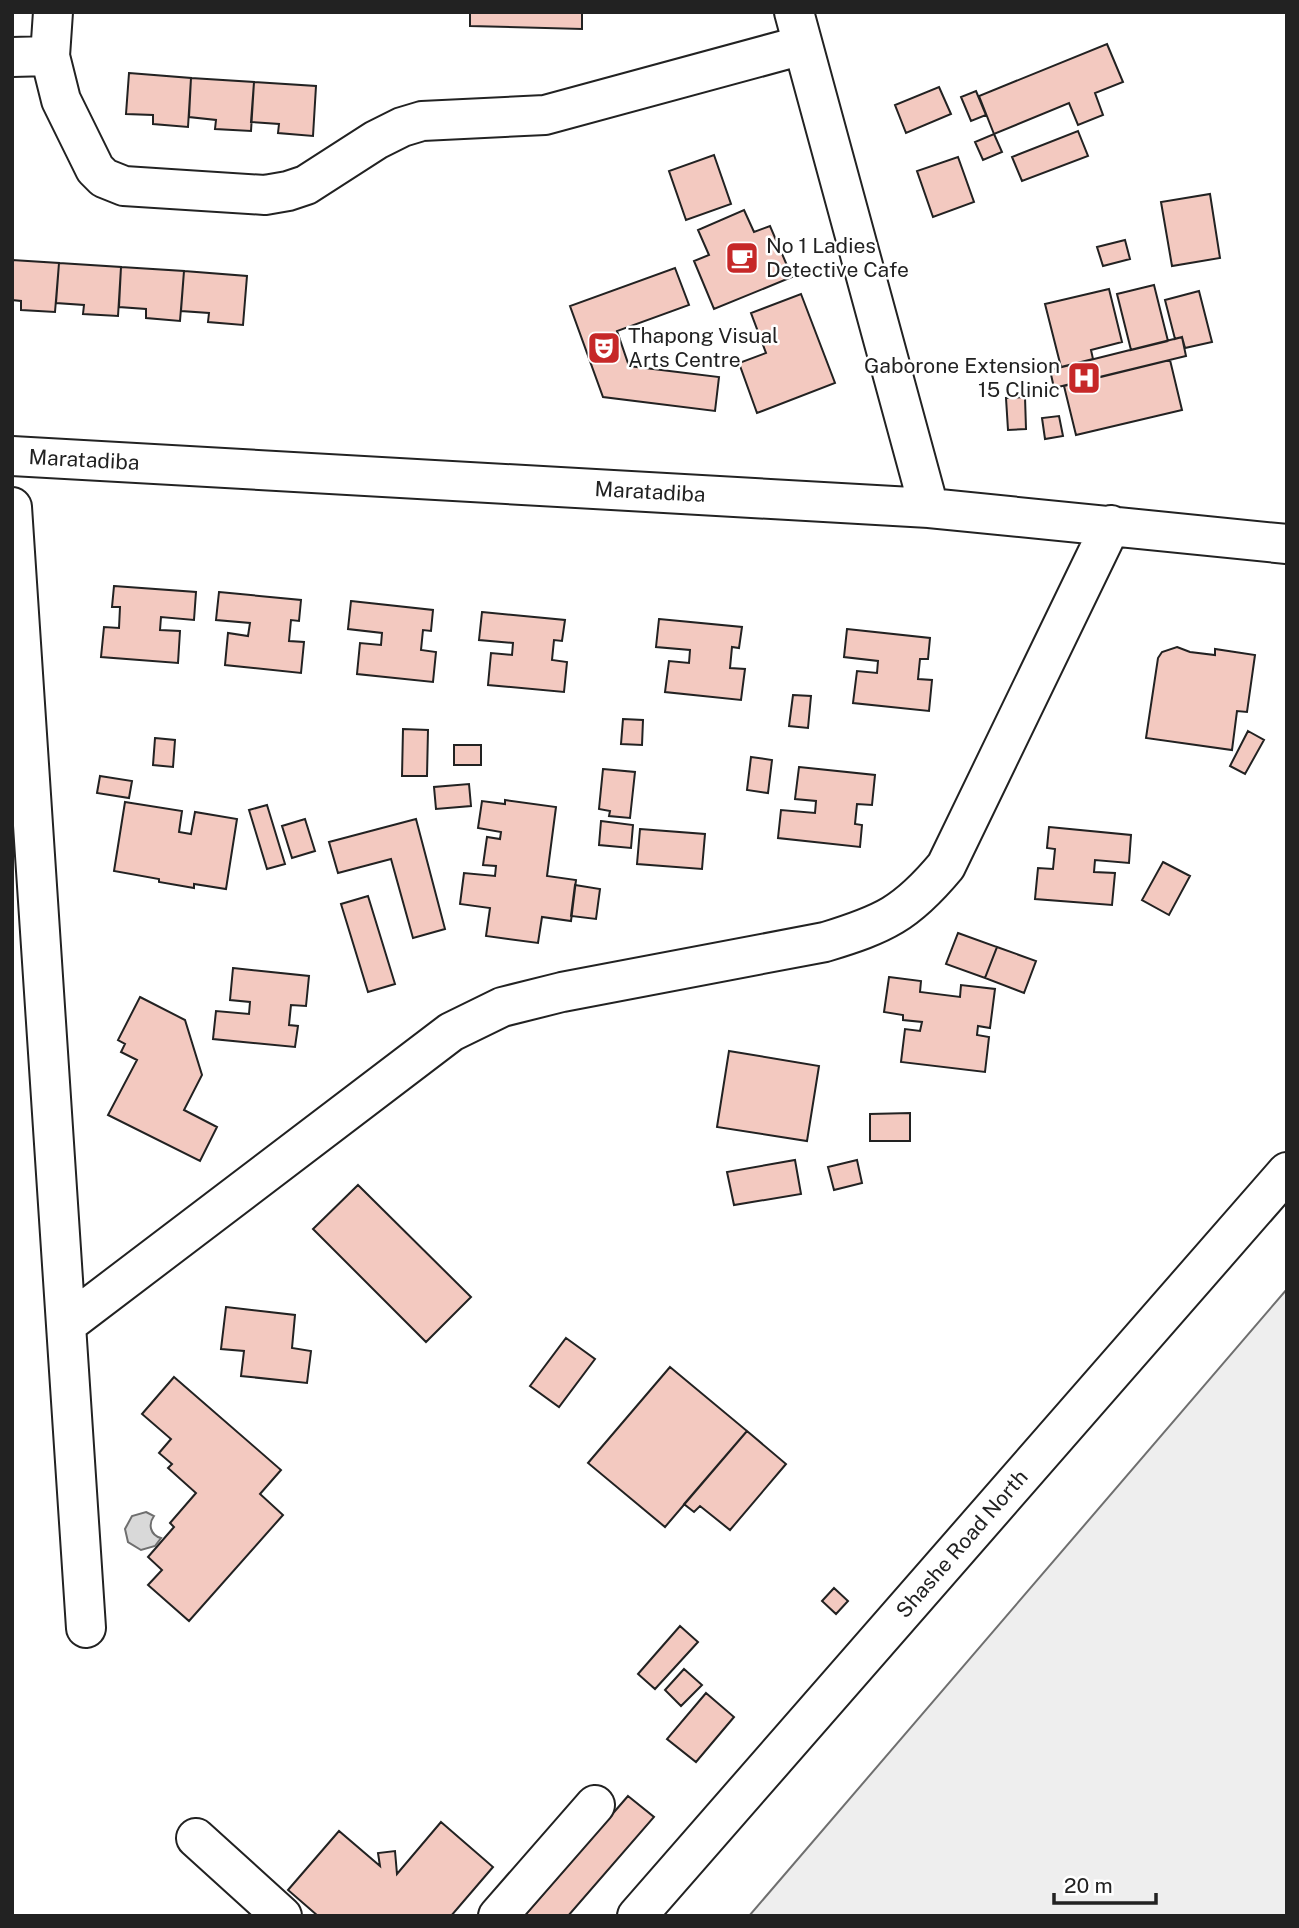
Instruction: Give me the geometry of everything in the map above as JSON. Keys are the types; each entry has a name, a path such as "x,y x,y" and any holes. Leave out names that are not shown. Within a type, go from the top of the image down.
{"street":[{"path":"53,12 50,56 61,100 95,169 104,178 124,186 265,195 306,185 376,140 402,127 422,121 545,115 798,28 929,508"},
{"path":"12,57 50,56"},
{"name":"Maratadiba","path":"12,456 929,508 1287,544"},
{"path":"12,507 86,1628"},
{"path":"67,1324 451,1032 502,1007 562,992 825,942 894,916 923,893 946,866 1111,525"},
{"name":"Shashe Road North","path":"636,1916 1287,1172"},
{"path":"498,1916 595,1805"},
{"path":"196,1838 282,1916"}],"shaded area":[{"path":"1287,1289 1287,1916 749,1916"},
{"path":"146,1512 154,1516 151,1529 161,1538 155,1546 141,1550 128,1542 125,1529 132,1516"}],"building":[{"path":"470,12 582,12 582,29 470,26"},
{"path":"1107,44 1123,82 1095,93 1103,115 1078,125 1069,103 994,134 979,96"},
{"path":"129,73 191,78 188,127 153,124 153,115 126,114"},
{"path":"191,78 254,82 251,131 215,129 216,120 189,117"},
{"path":"254,82 316,86 313,136 278,133 279,124 251,122"},
{"path":"939,87 951,114 906,133 895,105"},
{"path":"976,91 986,115 971,121 961,97"},
{"path":"1078,131 1088,156 1022,181 1012,157"},
{"path":"994,134 1002,152 983,160 975,142"},
{"path":"714,155 731,204 686,220 669,171"},
{"path":"958,157 974,202 933,217 917,171"},
{"path":"1210,194 1220,258 1172,266 1161,202"},
{"name":"No 1 Ladies Detective Cafe","path":"744,210 754,232 770,226 792,277 714,309 694,261 709,255 698,230"},
{"path":"1125,240 1130,259 1103,266 1097,247"},
{"path":"12,260 59,263 55,312 21,310 21,301 12,300"},
{"path":"59,263 121,267 118,316 83,314 84,305 56,303"},
{"path":"121,267 184,271 180,321 146,318 146,309 119,307"},
{"name":"Thapong Visual Arts Centre","path":"675,268 689,305 617,331 629,366 719,377 715,411 603,397 570,306"},
{"path":"184,271 247,276 243,325 208,322 209,313 181,311"},
{"path":"1154,285 1168,341 1131,350 1117,294"},
{"path":"1109,289 1122,342 1091,350 1093,359 1061,367 1045,304"},
{"path":"1199,291 1212,342 1185,348 1182,337 1175,339 1165,300"},
{"path":"801,294 835,383 757,413 739,363 766,353 751,313"},
{"path":"1182,337 1186,356 1054,388 1050,370"},
{"path":"1170,360 1182,410 1076,435 1064,386"},
{"path":"1025,397 1026,429 1008,430 1006,398"},
{"path":"1059,416 1063,436 1045,439 1042,418"},
{"path":"114,586 196,592 194,620 161,617 160,630 180,631 178,663 101,657 104,627 119,628 120,607 112,607"},
{"path":"219,592 301,600 299,621 291,620 289,641 304,642 301,673 225,665 228,633 248,636 250,623 216,620"},
{"path":"351,601 433,610 431,631 423,630 421,650 436,652 433,682 357,674 360,643 381,645 382,633 348,629"},
{"path":"482,612 565,620 562,641 554,640 552,660 567,662 564,692 488,685 491,653 512,655 513,643 479,640"},
{"path":"659,619 742,627 739,648 732,647 730,668 745,669 741,700 665,692 669,661 689,663 690,650 656,647"},
{"path":"847,629 930,638 928,659 920,659 918,679 932,680 929,711 853,703 857,671 877,673 878,661 844,657"},
{"path":"1177,647 1190,652 1215,655 1215,649 1255,655 1247,712 1237,711 1232,750 1146,738 1158,658 1162,652"},
{"path":"793,695 811,696 808,728 789,726"},
{"path":"623,719 643,720 642,745 621,744"},
{"path":"403,729 428,730 427,776 402,776"},
{"path":"1248,731 1264,740 1245,774 1230,766"},
{"path":"155,738 175,740 173,767 153,765"},
{"path":"454,745 481,745 481,765 454,765"},
{"path":"751,757 772,760 768,793 747,790"},
{"path":"799,767 875,775 872,805 857,804 855,824 862,825 860,847 778,838 781,810 815,813 816,801 795,799"},
{"path":"603,769 635,772 630,818 609,816 610,811 599,809"},
{"path":"100,776 132,781 129,798 97,793"},
{"path":"469,784 471,806 436,809 434,787"},
{"path":"505,800 556,807 547,876 576,880 571,921 542,917 538,943 486,936 490,908 460,904 464,873 495,876 496,866 483,865 487,837 500,839 501,832 478,828 482,801 505,804"},
{"path":"125,802 182,811 179,832 191,834 195,812 237,819 226,889 194,884 194,888 114,871"},
{"path":"267,805 285,864 267,869 249,810"},
{"path":"305,819 315,851 292,858 282,826"},
{"path":"416,819 445,929 413,938 391,859 338,873 329,842"},
{"path":"601,821 633,825 631,848 599,845"},
{"path":"1049,827 1131,835 1129,863 1095,860 1094,872 1115,873 1112,905 1035,899 1038,868 1053,869 1055,849 1047,848"},
{"path":"640,829 705,834 702,869 637,864"},
{"path":"1163,862 1190,876 1169,915 1142,900"},
{"path":"575,885 600,889 596,919 571,916"},
{"path":"368,896 395,984 368,992 341,904"},
{"path":"958,933 997,947 985,978 946,964"},
{"path":"997,947 1036,961 1024,993 985,978"},
{"path":"233,968 309,976 306,1006 291,1005 289,1025 298,1026 295,1047 213,1039 216,1011 249,1014 250,1002 230,1000"},
{"path":"889,977 921,981 920,992 960,997 961,985 995,989 990,1028 978,1026 977,1035 989,1037 985,1072 901,1062 905,1029 920,1031 922,1022 903,1020 903,1015 884,1012"},
{"path":"140,997 185,1020 202,1075 184,1110 217,1127 200,1161 108,1115 137,1060 121,1052 125,1044 118,1040"},
{"path":"729,1051 819,1066 807,1141 717,1127"},
{"path":"910,1113 910,1141 870,1141 870,1114"},
{"path":"795,1160 801,1194 734,1205 727,1172"},
{"path":"857,1160 862,1183 834,1190 828,1167"},
{"path":"358,1185 471,1297 426,1342 313,1229"},
{"path":"226,1307 295,1315 292,1348 311,1351 307,1383 241,1376 244,1351 221,1349"},
{"path":"566,1338 595,1359 559,1407 530,1386"},
{"path":"670,1367 747,1431 665,1527 588,1463"},
{"path":"174,1377 281,1470 260,1494 283,1515 189,1621 148,1585 162,1570 148,1557 174,1527 170,1523 196,1493 168,1468 172,1464 159,1453 171,1439 142,1414"},
{"path":"747,1431 786,1464 730,1530 700,1506 694,1512 684,1504"},
{"path":"834,1588 848,1601 836,1614 822,1601"},
{"path":"680,1626 698,1642 655,1689 638,1674"},
{"path":"684,1669 702,1685 681,1706 665,1690"},
{"path":"706,1693 734,1717 696,1762 667,1739"},
{"path":"628,1796 654,1817 568,1916 524,1916"},
{"path":"441,1822 493,1867 451,1916 318,1916 288,1890 339,1831 380,1866 378,1853 395,1851 397,1874"}],"place":[{"name":"No 1 Ladies Detective Cafe","path":"742,258"},
{"name":"Thapong Visual Arts Centre","path":"604,348"},
{"name":"Gaborone Extension 15 Clinic","path":"1084,378"}]}
